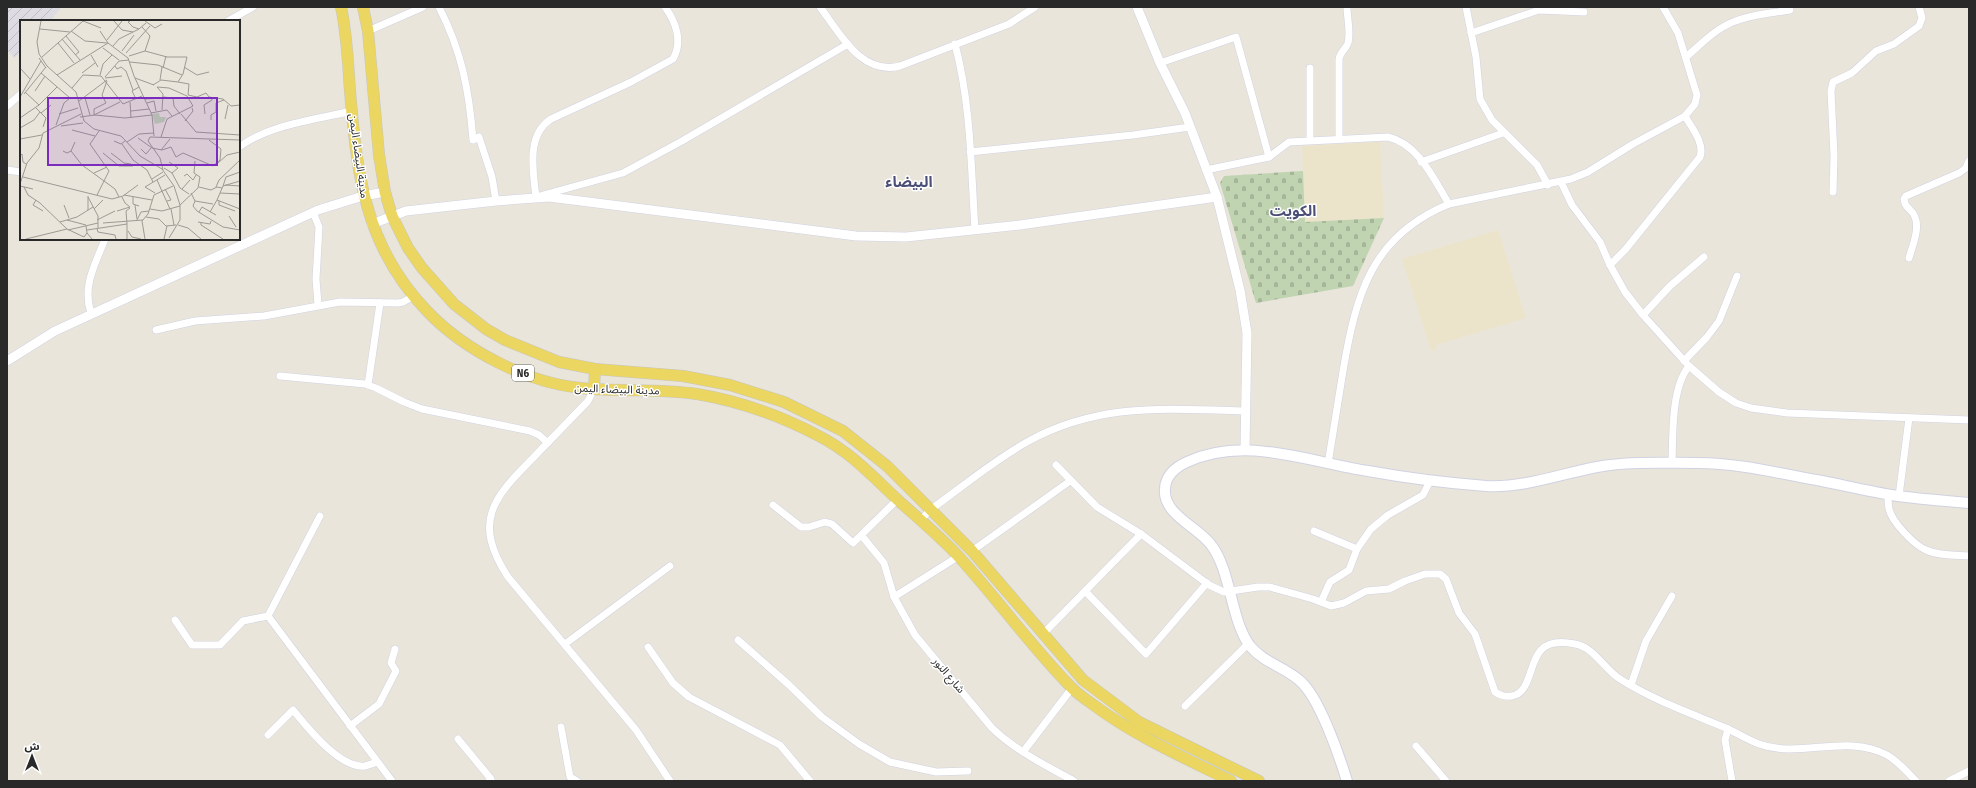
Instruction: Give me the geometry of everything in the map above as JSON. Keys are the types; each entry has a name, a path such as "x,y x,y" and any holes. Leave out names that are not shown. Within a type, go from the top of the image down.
{"main road":[{"name":"مدينة البيضاء اليمن","path":"341,7 363,196 372,224 389,260 414,296 441,324 476,350 492,359 541,379 568,386 594,389 653,390 698,394 764,412 801,427 848,453 865,467 898,500 959,556 1072,688 1118,723 1231,781"},
{"name":"مدينة البيضاء اليمن","path":"363,7 368,31 385,192 392,216 408,248 422,268 454,304 469,317 498,336 524,349 559,362 595,369 683,376 711,381 748,390 784,402 826,422 856,440 887,466 972,551 1083,680 1139,722 1259,781"},
{"path":"594,389 595,369"},
{"path":"1347,781 1310,690 1298,679 1261,656 1248,643 1212,546 1169,506 1165,492 1168,478 1180,466 1207,455 1245,450 1270,451 1328,464 1430,481 1485,486 1509,486 1536,482 1599,467 1627,464 1713,463 1742,466 1899,496 1969,503"}],"street":[{"path":"230,20 253,7"},
{"path":"368,31 423,7"},
{"path":"439,7 461,60 471,110 474,140 479,137 492,177 496,201"},
{"path":"536,197 533,171 536,138 540,127 551,119 631,82 673,59 677,52 678,36 671,17 665,7"},
{"path":"820,7 848,44 861,58 876,67 885,68 900,66 1009,24 1031,9"},
{"path":"1339,139 1338,59 1339,54 1345,48 1348,40 1347,7"},
{"path":"1466,7 1476,57 1480,99 1486,112 1503,133 1537,165 1548,185"},
{"path":"1328,464 1348,345 1359,300 1369,275 1393,240 1434,210 1449,204 1548,185 1588,172 1633,144 1685,116 1695,104 1697,95 1678,32 1663,7"},
{"path":"1833,192 1834,156 1831,91 1833,82 1852,73 1876,51 1894,44 1916,28 1922,18 1919,7"},
{"path":"1140,8 1160,63 1190,127 1217,197 1240,290 1247,333 1245,450"},
{"path":"1471,32 1539,10 1584,12"},
{"path":"1686,57 1717,31 1733,22 1749,17 1790,10"},
{"path":"1160,63 1236,37 1269,157"},
{"path":"372,224 406,211 536,197 623,173 682,141 848,44"},
{"path":"955,44 962,69 967,104 975,230"},
{"path":"1310,68 1310,140"},
{"path":"7,106 20,95"},
{"path":"240,146 260,134 279,127 352,111"},
{"path":"1610,264 1625,250 1700,157 1701,153 1699,143 1685,116"},
{"path":"970,152 1133,135 1190,127"},
{"path":"1421,162 1503,133"},
{"path":"1206,170 1269,157 1289,142 1376,137 1397,139 1412,150 1449,204"},
{"path":"1909,258 1916,222 1914,214 1906,208 1904,199 1906,196 1959,173 1966,168 1969,161"},
{"path":"7,170 20,172"},
{"path":"1561,182 1572,205 1600,242 1625,292 1643,315 1687,363 1719,392 1736,403 1751,408 1787,413 1969,420"},
{"path":"7,361 42,338 91,314 313,212 363,196 385,192"},
{"path":"536,197 576,200 856,236 906,238 1020,226 1217,197"},
{"path":"313,212 319,227 316,279 318,305"},
{"path":"91,314 87,299 87,287 105,240"},
{"path":"1643,315 1670,286 1704,256"},
{"path":"1672,463 1674,414 1687,363 1719,321 1737,276"},
{"path":"156,330 195,322 264,316 340,302 403,302 414,296"},
{"path":"368,385 380,302"},
{"path":"280,376 293,375 368,385 418,408 530,431 539,435 548,442"},
{"path":"594,389 588,401 511,480 498,497 491,514 491,532 495,553 504,570 636,730 670,781"},
{"path":"921,520 930,510 1023,444 1054,429 1081,419 1110,412 1139,409 1246,411"},
{"path":"1899,496 1910,418"},
{"path":"1056,465 1097,507 1142,534 1216,590 1230,592 1258,587 1270,587 1321,602 1326,606 1338,605 1366,592 1389,589 1405,581 1425,574 1440,574 1446,579 1459,613 1475,634 1491,683 1495,692 1499,695 1508,697 1522,692 1541,650 1545,646 1558,643 1571,643 1582,646 1593,654 1614,674 1656,699 1728,729 1758,744 1780,749 1841,745 1879,751 1894,760 1916,781"},
{"path":"972,551 1070,481"},
{"path":"1321,602 1330,582 1349,570 1357,549 1375,524 1422,495 1430,481"},
{"path":"1888,494 1889,509 1892,518 1918,545 1935,553 1969,556"},
{"path":"773,505 801,527 809,527 828,522 854,543 898,500"},
{"path":"268,616 320,516"},
{"path":"1314,530 1357,549"},
{"path":"1044,633 1142,534"},
{"name":"شارع النور","path":"862,536 884,563 894,597 915,635 992,728 1005,740 1023,752 1074,781"},
{"path":"894,597 959,556"},
{"path":"565,644 670,566"},
{"path":"1085,591 1146,654 1207,583"},
{"path":"1631,685 1646,641 1672,596"},
{"path":"175,620 192,645 220,645 243,621 268,616"},
{"path":"268,616 392,781"},
{"path":"738,640 788,684 822,717 859,744 890,762 936,772 968,771"},
{"path":"1185,706 1248,643"},
{"path":"648,647 673,683 689,697 780,745 810,781"},
{"path":"350,726 379,704 396,671 391,663 395,649"},
{"path":"1023,752 1072,688"},
{"path":"268,735 293,710 322,745 350,763 365,766 377,762"},
{"path":"561,727 570,777 577,781"},
{"path":"1728,729 1725,740 1732,781"},
{"path":"458,739 491,779 489,781"},
{"path":"1416,746 1446,781"},
{"path":"1949,781 1969,771"}],"shaded area":[{"path":"7,7 62,7 50,20 20,20 20,53 15,58 7,50"},
{"path":"1380,142 1384,218 1305,222 1302,146"},
{"path":"1498,230 1526,318 1436,345 1437,349 1431,351 1402,259"}],"green space":[{"path":"1303,171 1305,222 1384,218 1353,286 1256,303 1220,183 1224,176"}],"district":[{"name":"البيضاء","path":"909,182"},
{"name":"الكويت","path":"1293,211"}]}
